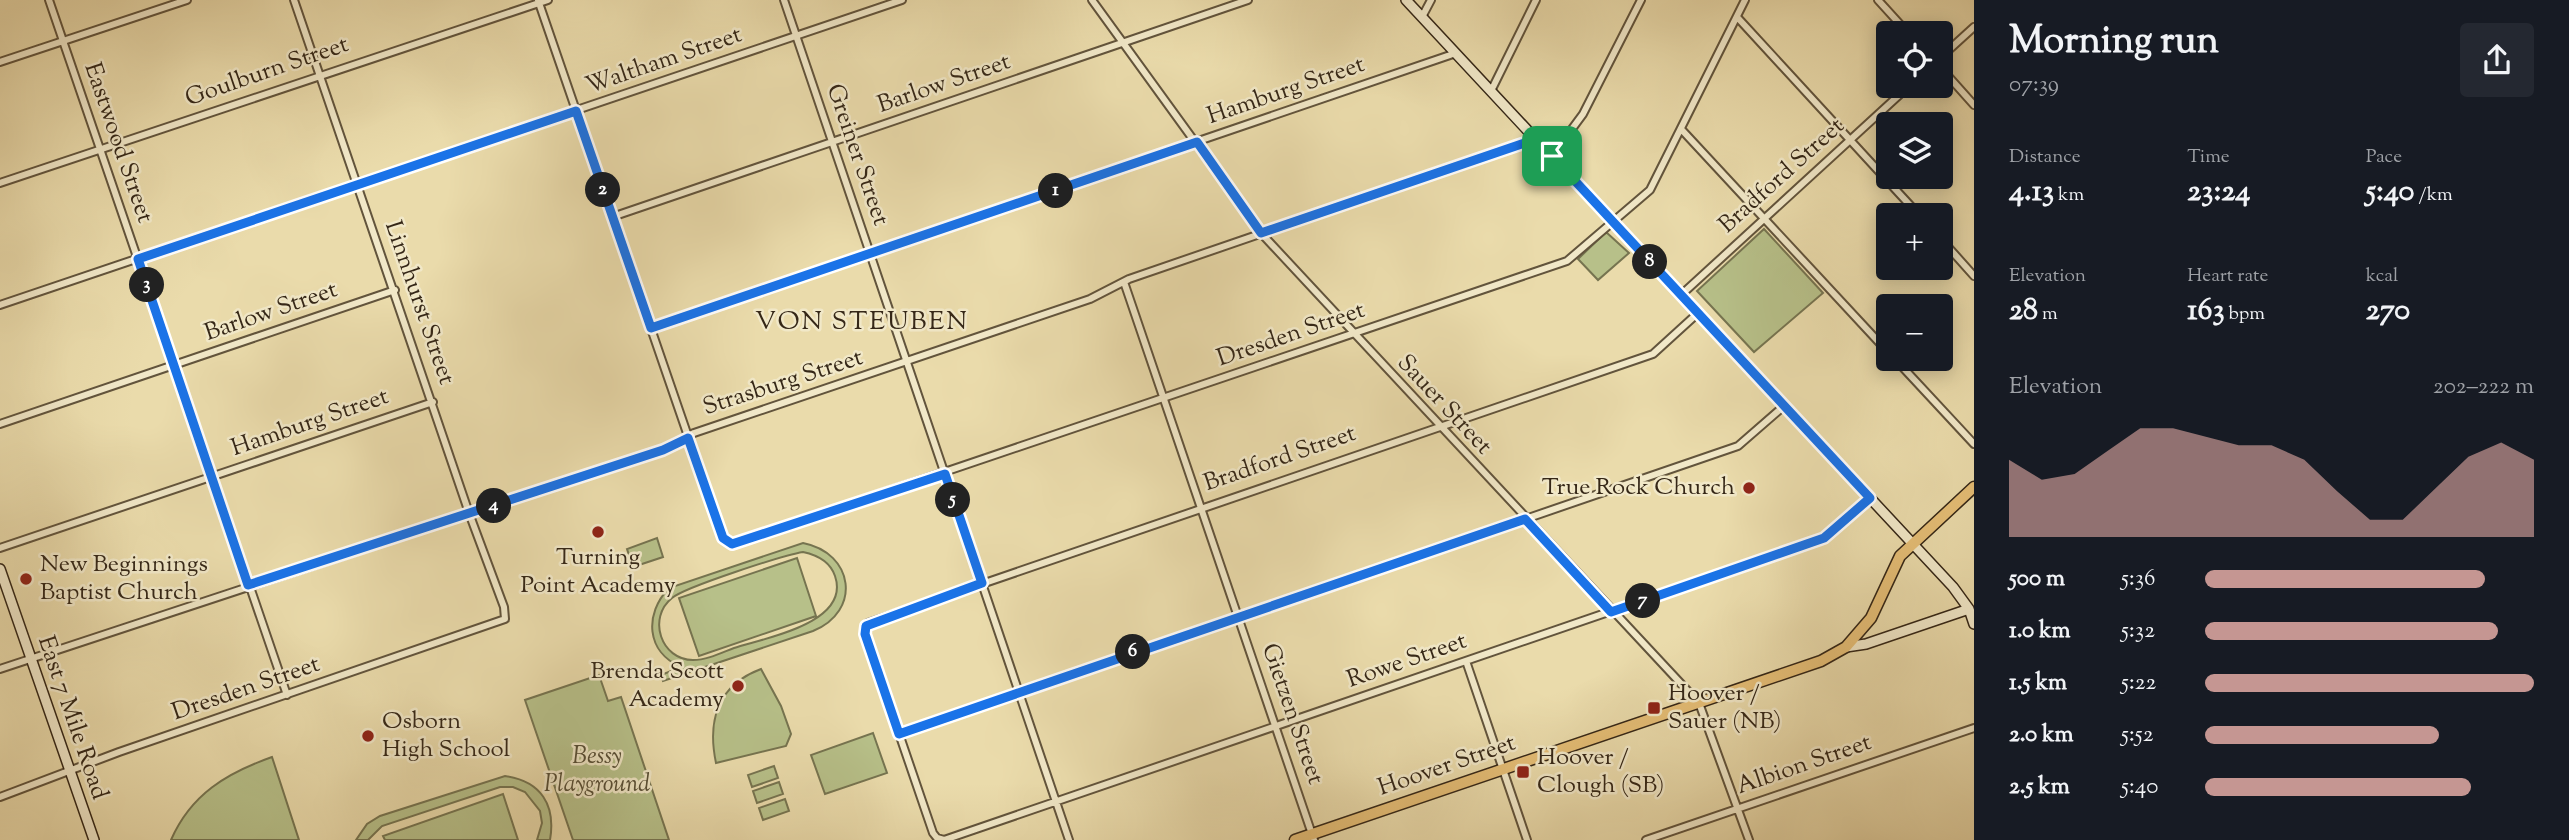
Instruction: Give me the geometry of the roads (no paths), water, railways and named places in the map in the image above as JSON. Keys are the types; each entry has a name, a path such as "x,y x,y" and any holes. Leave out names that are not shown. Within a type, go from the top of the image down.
{"main road":[{"path":"1846,647 1871,618 1895,562 1974,486"},
{"name":"Hoover Street","path":"1295,840 1313,837 1821,661 1846,647"}],"street":[{"name":"Eastwood Street","path":"49,0 287,695"},
{"path":"0,62 187,0"},
{"name":"Linnhurst Street","path":"294,0 469,513 504,607 505,620"},
{"name":"Goulburn Street","path":"0,183 538,1 548,0"},
{"name":"Greiner Street","path":"784,0 1069,840"},
{"name":"Waltham Street","path":"0,305 902,0"},
{"name":"Sauer Street","path":"1092,0 1261,233 1611,612 1699,703 1749,840"},
{"name":"Barlow Street","path":"612,217 1248,0"},
{"path":"1406,0 1912,544 1971,611 1974,624"},
{"path":"1423,17 1431,0"},
{"path":"1491,90 1536,0"},
{"path":"1552,156 1583,114 1641,0"},
{"name":"Dresden Street","path":"688,438 723,538 736,544 1567,261 1650,190 1745,0"},
{"path":"1878,0 1897,21"},
{"path":"538,1 688,438"},
{"path":"1737,17 1908,203"},
{"path":"1953,46 1974,27"},
{"name":"Hamburg Street","path":"651,328 1456,53"},
{"path":"1953,81 1974,105"},
{"name":"Bradford Street","path":"1681,295 1896,98"},
{"path":"1681,129 1876,339"},
{"name":"Strasburg Street","path":"0,669 663,450 694,433 1090,299 1124,282 1536,139"},
{"path":"1953,252 1974,276"},
{"name":"Gietzen Street","path":"1124,282 1313,837"},
{"name":"Barlow Street","path":"0,424 395,290"},
{"name":"Bradford Street","path":"899,734 865,634 866,626 1202,506 1653,354 1698,313"},
{"path":"1906,371 1974,444"},
{"name":"Hamburg Street","path":"0,548 433,402"},
{"path":"942,839 899,734 1738,446 1784,406"},
{"name":"Rowe Street","path":"942,839 1824,538 1870,498"},
{"name":"East 7 Mile Road","path":"0,569 94,840"},
{"name":"Hoover Street","path":"1846,647 1866,644 1971,611"},
{"name":"Dresden Street","path":"0,797 505,620"},
{"path":"1466,661 1527,840"},
{"name":"Albion Street","path":"1646,840 1974,728"}],"place":[{"name":"True Rock Church","path":"1749,488"},
{"name":"Turning Point Academy","path":"598,532"},
{"name":"New Beginnings Baptist Church","path":"26,579"},
{"name":"Brenda Scott Academy","path":"738,686"},
{"name":"Hoover / Sauer (NB)","path":"1654,708"},
{"name":"Osborn High School","path":"368,736"},
{"name":"Hoover / Clough (SB)","path":"1523,772"}],"district":[{"name":"VON STEUBEN","path":"862,322"}],"park label":[{"name":"Bessy Playground","path":"597,771"}]}
